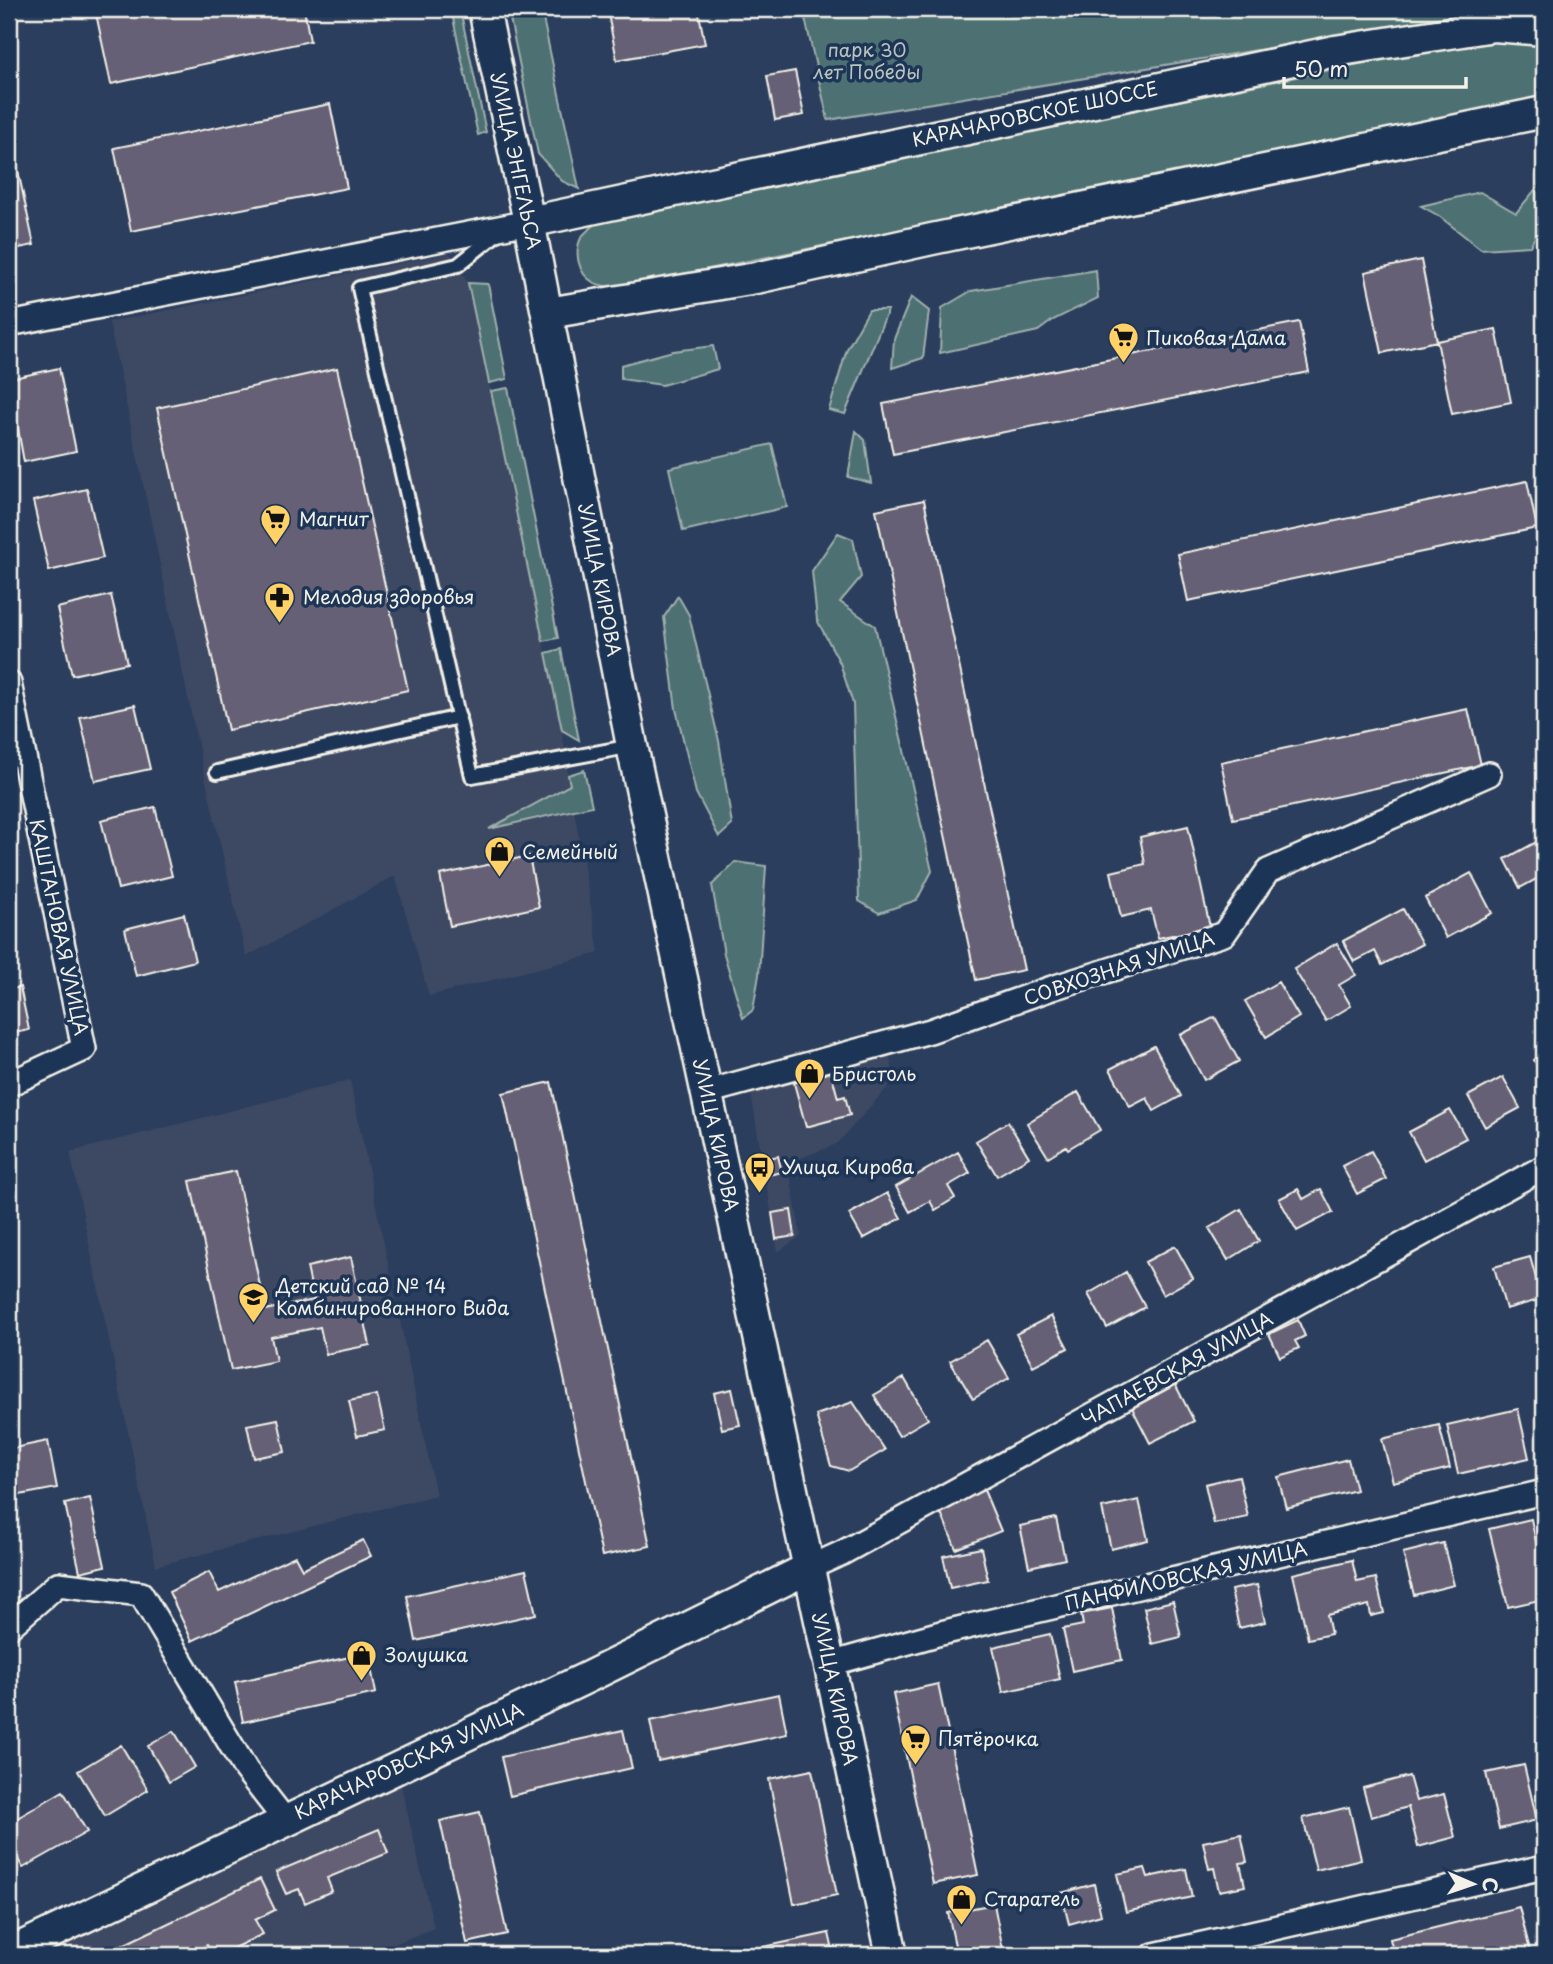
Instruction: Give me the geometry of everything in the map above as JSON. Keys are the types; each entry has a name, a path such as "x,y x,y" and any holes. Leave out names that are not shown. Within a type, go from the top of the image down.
{"street":[{"name":"УЛИЦА ЭНГЕЛЬСА","path":"484,9 517,225 548,313"},
{"name":"КАРАЧАРОВСКОЕ ШОССЕ","path":"517,225 1335,51 1494,26 1544,30"},
{"path":"548,313 756,278 1544,112"},
{"path":"9,324 517,225"},
{"name":"УЛИЦА КИРОВА","path":"548,313 632,746 892,1955"},
{"name":"КАШТАНОВАЯ УЛИЦА","path":"9,683 84,1049 9,1084"},
{"name":"СОВХОЗНАЯ УЛИЦА","path":"707,1092 930,1031 1052,988 1224,934 1268,871 1489,774"},
{"name":"ЧАПАЕВСКАЯ УЛИЦА","path":"809,1568 842,1553 1544,1167"},
{"name":"ПАНФИЛОВСКАЯ УЛИЦА","path":"830,1664 941,1633 1544,1492"},
{"name":"КАРАЧАРОВСКАЯ УЛИЦА","path":"9,1952 586,1678 809,1568"},
{"path":"9,1627 58,1584 141,1594 246,1770 285,1820"},
{"path":"1154,1955 1544,1867"}],"lane":[{"path":"517,225 458,265 359,288 472,776 632,746"},
{"path":"217,772 459,717"}],"shaded area":[{"path":"450,253 468,283 562,730 599,953 429,996 395,876 246,957 200,755 109,322"},
{"path":"888,1050 895,1079 837,1144 788,1163 801,1236 778,1252 750,1088"},
{"name":"Детский сад № 14 Комбинированного Вида","path":"350,1080 436,1495 156,1566 70,1152"},
{"path":"400,1780 434,1928 367,1955 36,1955"}],"green space":[{"path":"451,9 460,9 486,132 478,135"},
{"path":"508,9 541,9 579,189 562,181 538,154"},
{"name":"парк 30 лет Победы","path":"803,9 1544,9 1544,15 1496,11 828,120"},
{"path":"1475,40 1544,46 1544,99 615,288 598,284 588,278 579,262 581,238 602,220"},
{"path":"1544,179 1544,221 1530,246 1481,249 1439,216 1421,206 1480,192 1516,213"},
{"path":"1096,270 1098,298 1053,320 1038,331 940,353 942,308 971,291"},
{"path":"468,283 488,284 507,379 489,383"},
{"path":"911,297 929,311 923,358 892,368 894,339"},
{"path":"869,310 888,310 845,414 829,410 847,349"},
{"path":"713,346 718,369 662,385 621,379 621,365 673,351"},
{"path":"508,388 558,638 543,641 491,391"},
{"path":"856,431 865,440 871,483 848,477"},
{"path":"772,444 787,507 683,531 669,468"},
{"path":"838,533 853,539 861,577 840,602 875,626 932,871 917,900 879,913 859,901 853,704 840,663 817,620 812,571"},
{"path":"678,596 689,615 719,741 732,825 719,837 696,793 676,709 664,617"},
{"path":"561,649 579,740 562,730 546,653"},
{"path":"584,770 592,806 489,829 570,785 568,775"},
{"path":"735,862 766,866 759,975 753,1010 743,1018 724,954 712,885"}],"building":[{"path":"95,9 304,9 310,41 111,84"},
{"path":"607,9 698,9 705,44 617,60"},
{"path":"795,71 804,115 775,120 767,76"},
{"path":"330,104 347,188 131,231 114,148"},
{"path":"9,129 34,245 9,250"},
{"path":"1421,260 1437,341 1382,353 1365,272"},
{"path":"1299,322 1309,372 893,454 883,404"},
{"path":"1496,329 1511,402 1452,414 1437,341"},
{"path":"59,368 76,451 24,462 9,379"},
{"path":"337,368 408,690 228,730 157,408"},
{"path":"1527,481 1537,528 1188,601 1178,554"},
{"path":"87,489 103,558 49,571 33,501"},
{"path":"924,500 1024,970 976,980 876,510"},
{"path":"111,595 127,663 72,675 57,608"},
{"path":"135,705 150,769 95,781 80,717"},
{"path":"1468,709 1481,765 1233,819 1221,762"},
{"path":"155,807 172,876 118,889 101,820"},
{"path":"1188,826 1210,927 1158,938 1151,910 1121,917 1111,872 1145,864 1140,837"},
{"path":"1542,839 1544,875 1520,888 1505,859"},
{"path":"529,856 539,907 450,926 440,875"},
{"path":"1471,873 1492,913 1446,938 1425,898"},
{"path":"1403,909 1422,944 1382,965 1375,951 1354,962 1343,941"},
{"path":"184,914 195,961 136,976 125,929"},
{"path":"1337,943 1356,975 1339,985 1351,1006 1326,1021 1294,969"},
{"path":"1278,982 1299,1017 1266,1037 1245,1001"},
{"path":"20,987 29,1030 9,1034 9,990"},
{"path":"1215,1017 1239,1061 1204,1080 1180,1035"},
{"path":"1154,1046 1181,1096 1154,1111 1147,1098 1130,1107 1110,1069"},
{"path":"1544,1054 1544,1080 1534,1060"},
{"path":"831,1072 838,1098 845,1096 850,1115 806,1127 794,1083"},
{"path":"1503,1077 1520,1108 1485,1127 1468,1096"},
{"path":"551,1082 650,1546 602,1556 503,1093"},
{"path":"1078,1092 1100,1130 1068,1149 1066,1146 1048,1157 1027,1123"},
{"path":"1450,1110 1466,1138 1424,1160 1409,1132"},
{"path":"1008,1122 1029,1157 997,1176 976,1141"},
{"path":"1371,1151 1386,1179 1357,1194 1342,1166"},
{"path":"958,1152 970,1173 948,1186 955,1198 935,1210 930,1201 910,1212 896,1187"},
{"path":"778,1156 782,1172 768,1175 765,1159"},
{"path":"236,1171 265,1310 314,1300 307,1267 351,1257 370,1345 326,1354 320,1327 271,1337 276,1361 231,1370 190,1181"},
{"path":"1298,1189 1303,1199 1321,1189 1333,1212 1297,1231 1279,1199"},
{"path":"887,1193 901,1218 863,1239 849,1214"},
{"path":"1241,1209 1259,1241 1228,1260 1209,1228"},
{"path":"791,1210 795,1236 776,1239 772,1213"},
{"path":"1175,1246 1193,1278 1163,1295 1145,1262"},
{"path":"1530,1257 1542,1299 1506,1309 1494,1267"},
{"path":"1126,1272 1145,1307 1107,1328 1088,1294"},
{"path":"1051,1316 1068,1348 1033,1366 1016,1334"},
{"path":"1298,1320 1305,1336 1295,1341 1299,1348 1280,1357 1269,1334"},
{"path":"987,1340 1009,1378 973,1399 950,1361"},
{"path":"904,1378 928,1419 899,1436 874,1395"},
{"path":"1175,1384 1194,1421 1150,1443 1131,1406"},
{"path":"732,1389 740,1425 722,1429 714,1393"},
{"path":"377,1395 385,1430 357,1436 349,1401"},
{"path":"853,1402 885,1450 849,1471 831,1466 816,1415"},
{"path":"1518,1409 1529,1458 1458,1474 1447,1425"},
{"path":"278,1419 285,1452 254,1458 247,1425"},
{"path":"1439,1425 1450,1468 1393,1482 1382,1439"},
{"path":"48,1441 57,1488 9,1497 9,1449"},
{"path":"1348,1459 1356,1490 1286,1508 1278,1477"},
{"path":"1239,1476 1248,1517 1214,1524 1205,1484"},
{"path":"984,1490 1001,1531 956,1549 939,1508"},
{"path":"90,1498 105,1566 80,1572 65,1504"},
{"path":"1139,1500 1148,1540 1111,1549 1102,1508"},
{"path":"1056,1518 1065,1559 1029,1567 1020,1526"},
{"path":"1531,1519 1544,1577 1544,1599 1508,1607 1489,1529"},
{"path":"363,1540 371,1556 192,1641 169,1592 209,1572 219,1592 295,1556 302,1569"},
{"path":"1443,1543 1454,1585 1414,1595 1403,1553"},
{"path":"981,1548 988,1580 950,1588 943,1556"},
{"path":"1352,1560 1357,1582 1376,1578 1384,1613 1371,1616 1369,1605 1327,1615 1331,1634 1308,1639 1293,1574"},
{"path":"526,1570 536,1614 416,1641 407,1596"},
{"path":"1257,1585 1265,1622 1239,1628 1231,1590"},
{"path":"1173,1601 1181,1637 1152,1644 1144,1608"},
{"path":"1112,1608 1122,1660 1072,1671 1063,1629 1083,1625 1081,1614"},
{"path":"1050,1634 1060,1679 1003,1692 993,1647"},
{"path":"368,1653 376,1693 243,1722 235,1682"},
{"path":"938,1684 978,1875 933,1884 893,1694"},
{"path":"779,1694 787,1734 658,1761 650,1721"},
{"path":"623,1730 632,1768 510,1796 501,1757"},
{"path":"174,1731 195,1767 169,1782 148,1746"},
{"path":"121,1745 148,1790 105,1816 78,1771"},
{"path":"1524,1765 1537,1820 1499,1829 1486,1773"},
{"path":"812,1770 837,1895 794,1904 769,1779"},
{"path":"1409,1776 1416,1801 1444,1794 1455,1837 1418,1847 1408,1807 1371,1817 1363,1788"},
{"path":"63,1791 87,1832 23,1868 13,1851 9,1854 9,1823"},
{"path":"1349,1807 1361,1859 1316,1870 1303,1818"},
{"path":"480,1812 507,1934 467,1943 440,1821"},
{"path":"379,1829 388,1853 327,1878 332,1891 305,1903 299,1889 286,1894 276,1872"},
{"path":"1241,1834 1247,1862 1240,1863 1245,1886 1219,1891 1214,1868 1209,1869 1203,1842"},
{"path":"1145,1868 1148,1877 1186,1869 1192,1897 1126,1912 1117,1874"},
{"path":"260,1879 275,1910 255,1920 263,1934 219,1955 212,1955 207,1945 185,1955 102,1955"},
{"path":"1094,1884 1101,1915 1069,1924 1061,1893"},
{"path":"994,1904 1004,1955 957,1955 948,1913"},
{"path":"1519,1907 1531,1954 1394,1955 1390,1939"},
{"path":"829,1933 834,1955 726,1955"}],"place":[{"name":"Пиковая Дама","path":"1123,365"},
{"name":"Магнит","path":"276,546"},
{"name":"Мелодия здоровья","path":"280,624"},
{"name":"Семейный","path":"499,879"},
{"name":"Бристоль","path":"809,1101"},
{"name":"Улица Кирова","path":"759,1194"},
{"name":"Детский сад № 14 Комбинированного Вида","path":"253,1324"},
{"name":"Золушка","path":"362,1682"},
{"name":"Пятёрочка","path":"915,1766"},
{"name":"Старатель","path":"961,1926"}]}
